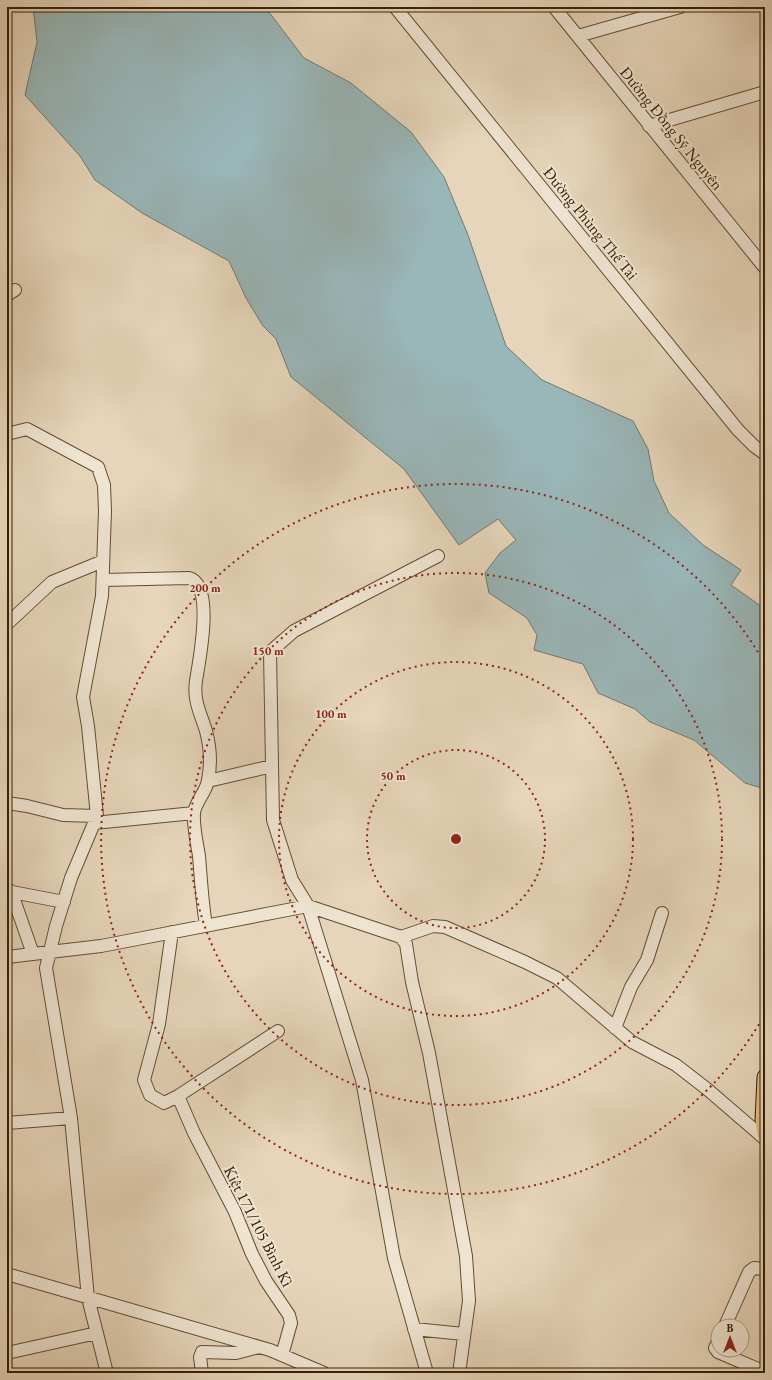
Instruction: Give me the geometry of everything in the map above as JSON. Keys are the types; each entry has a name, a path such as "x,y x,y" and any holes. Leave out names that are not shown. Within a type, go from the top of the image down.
{"main road":[{"path":"765,1077 763,1121 765,1134"}],"street":[{"name":"Đường Phùng Thế Tài","path":"396,7 738,430 754,446 765,454"},
{"name":"Đường Đồng Sỹ Nguyên","path":"554,7 765,268"},
{"path":"578,36 680,7"},
{"path":"649,126 765,92"},
{"path":"7,434 27,429 98,467 104,485 102,596 83,697 88,726 96,820 64,902 46,968 72,1118 88,1298 107,1373"},
{"path":"427,1373 394,1258 362,1080 308,906 292,880 273,820 270,652 294,631 438,556"},
{"path":"7,624 52,582 103,561"},
{"path":"103,580 189,578 196,582 203,605 204,620 195,690 198,712 208,738 208,781 194,813 201,895 206,925"},
{"path":"208,781 272,766"},
{"path":"7,803 96,820 194,813"},
{"path":"9,891 64,902"},
{"path":"9,891 33,954"},
{"path":"7,957 101,946 308,906 402,937 433,926 445,927 525,962 557,978 632,1042 676,1065 765,1138"},
{"path":"615,1028 631,988 647,960 662,913"},
{"path":"172,932 159,1024 144,1080 150,1095 164,1103 178,1096 278,1031"},
{"path":"402,937 406,944 412,982 429,1053 458,1202 466,1256 469,1301 459,1373"},
{"name":"Kiệt 171/105 Bình Kì","path":"178,1096 194,1134 235,1212 259,1268 289,1316 291,1323 282,1355"},
{"path":"7,1123 72,1118"},
{"path":"729,1318 749,1272 754,1268 765,1269"},
{"path":"7,1274 259,1347 324,1373"},
{"path":"414,1329 464,1334"},
{"path":"7,1353 96,1333"},
{"path":"202,1373 200,1357 202,1352 236,1353 259,1347"},
{"path":"732,1358 765,1372"}],"water":[{"path":"33,7 265,7 304,58 351,83 411,132 444,177 468,235 506,346 542,380 633,421 648,449 654,481 669,513 703,545 741,570 731,585 765,609 765,789 745,783 694,740 650,722 635,709 598,693 583,664 534,650 537,635 527,618 489,593 485,573 500,553 516,540 498,519 459,545 404,469 291,377 276,339 263,326 246,298 229,261 142,213 95,180 80,156 25,95 37,42"}]}
